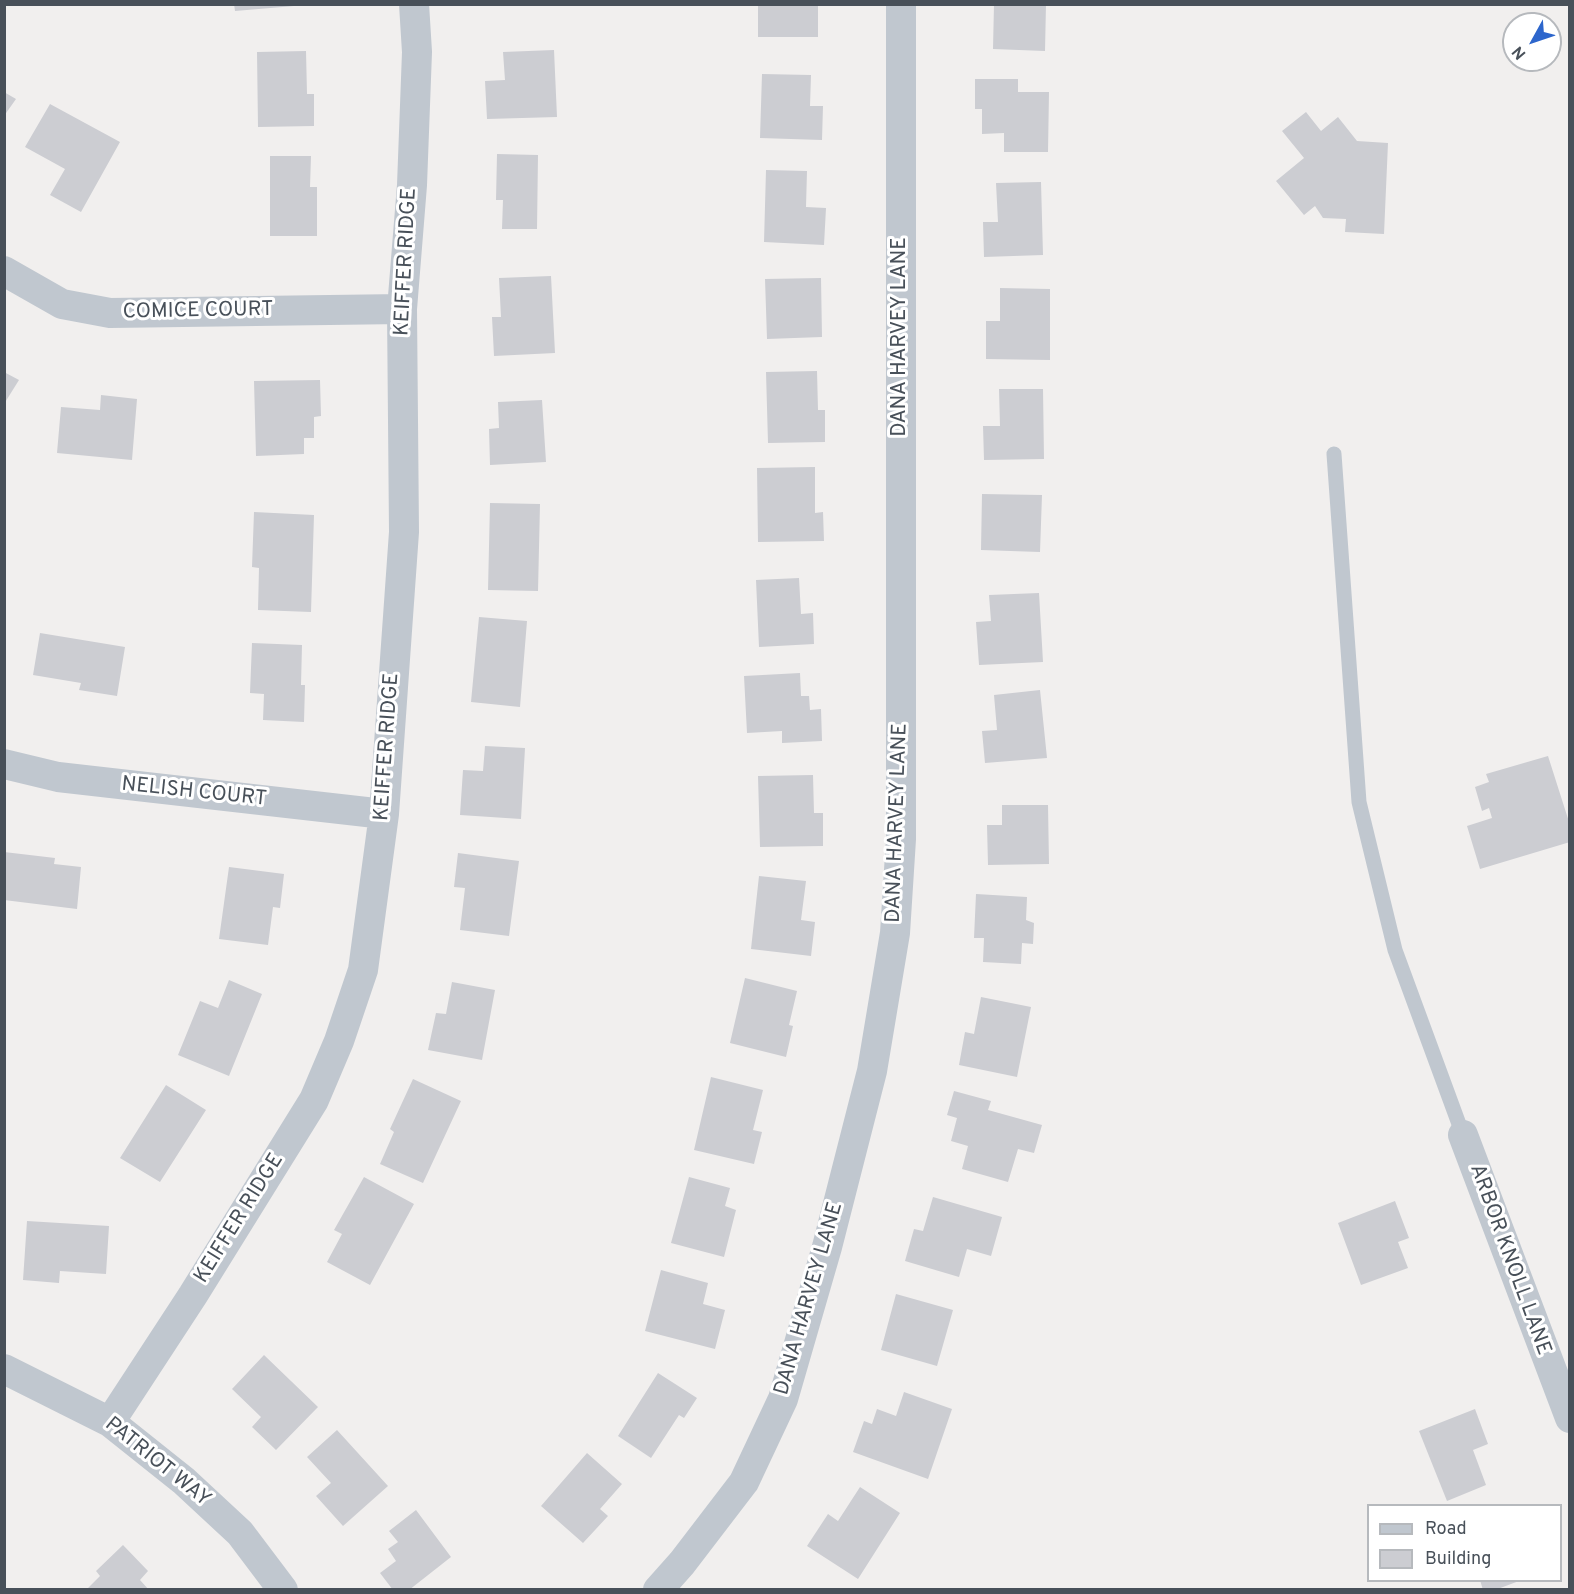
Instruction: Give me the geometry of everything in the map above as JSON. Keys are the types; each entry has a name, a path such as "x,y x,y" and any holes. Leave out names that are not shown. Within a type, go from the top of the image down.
{"street":[{"name":"KEIFFER RIDGE","path":"110,1422 193,1295 314,1100 339,1041 363,970 384,814 404,532 402,309 412,185 417,52 414,4"},
{"name":"DANA HARVEY LANE","path":"658,1590 682,1563 744,1482 783,1399 824,1258 873,1071 896,933 902,839 901,4"},
{"name":"COMICE COURT","path":"4,271 62,304 110,313 402,309"},
{"name":"NELISH COURT","path":"4,764 58,777 384,814"},
{"name":"ARBOR KNOLL LANE","path":"1463,1135 1569,1418"},
{"name":"PATRIOT WAY","path":"4,1369 110,1422 184,1481 240,1533 283,1590"}],"lane":[{"path":"1334,454 1359,802 1395,950 1463,1135"}],"building":[{"path":"234,4 294,4 294,6 235,11"},
{"path":"758,4 818,5 818,37 758,37"},
{"path":"994,4 1046,4 1045,51 993,49"},
{"path":"554,50 557,117 487,119 485,81 505,80 503,52"},
{"path":"306,51 307,94 314,94 314,126 258,127 257,52"},
{"path":"762,74 811,75 810,106 823,106 822,140 760,138"},
{"path":"975,79 1018,79 1018,92 1049,92 1048,152 1004,152 1004,133 982,134 982,109 975,109"},
{"path":"4,92 16,99 4,116"},
{"path":"50,104 120,142 81,212 50,195 65,169 25,147"},
{"path":"1306,112 1321,131 1338,117 1357,141 1388,143 1384,234 1345,232 1346,219 1323,218 1315,206 1304,215 1276,181 1304,158 1282,131"},
{"path":"497,154 538,155 537,229 502,229 503,200 496,200"},
{"path":"270,156 311,156 310,187 317,187 317,236 270,236"},
{"path":"766,170 807,171 806,207 826,208 824,245 764,242"},
{"path":"1041,182 1043,255 984,257 983,222 998,222 996,183"},
{"path":"551,276 555,353 494,356 492,317 501,317 499,278"},
{"path":"821,278 822,337 767,339 765,279"},
{"path":"1000,288 1050,289 1050,360 986,359 986,321 1000,321"},
{"path":"817,371 818,410 825,410 825,442 768,443 766,372"},
{"path":"4,372 19,380 4,404"},
{"path":"320,380 321,416 314,417 314,438 304,438 304,454 256,456 254,381"},
{"path":"999,389 1043,389 1044,459 984,460 983,426 1000,426"},
{"path":"101,395 137,399 132,460 57,453 61,407 100,410"},
{"path":"542,400 546,462 490,465 489,429 499,428 498,402"},
{"path":"815,467 815,513 823,512 824,541 758,542 757,468"},
{"path":"982,494 1042,495 1040,552 981,550"},
{"path":"490,503 540,504 538,591 488,590"},
{"path":"254,512 314,515 311,612 258,610 259,568 252,567"},
{"path":"799,578 801,614 813,613 814,644 759,647 756,580"},
{"path":"1039,593 1043,662 979,665 976,622 991,621 989,595"},
{"path":"479,617 527,621 520,707 471,702"},
{"path":"40,633 125,647 117,696 79,690 81,683 33,675"},
{"path":"252,643 302,645 301,685 305,685 304,722 263,720 264,694 250,693"},
{"path":"800,673 801,696 809,696 810,710 821,709 822,741 782,743 782,731 747,733 744,676"},
{"path":"1040,690 1047,758 985,763 982,731 997,730 994,695"},
{"path":"485,746 525,748 521,819 460,815 463,770 483,771"},
{"path":"1548,756 1570,825 1570,842 1480,869 1467,826 1492,818 1489,808 1482,811 1475,787 1489,782 1486,774"},
{"path":"813,775 814,813 823,813 823,846 760,847 758,776"},
{"path":"1002,805 1048,805 1049,864 988,865 987,825 1002,825"},
{"path":"4,852 55,858 54,864 81,867 77,909 4,900"},
{"path":"458,853 519,861 509,936 460,930 465,888 454,887"},
{"path":"229,867 284,874 280,908 273,907 268,945 219,939"},
{"path":"759,876 806,881 801,920 815,922 811,956 751,949"},
{"path":"976,894 1027,897 1026,920 1034,923 1033,944 1022,943 1021,964 983,962 984,938 974,938"},
{"path":"745,978 797,991 789,1025 793,1026 786,1057 730,1043"},
{"path":"229,980 262,994 229,1076 178,1055 200,1001 218,1008"},
{"path":"452,982 495,990 482,1060 428,1050 436,1013 446,1014"},
{"path":"981,997 1031,1007 1017,1077 959,1065 965,1032 974,1034"},
{"path":"711,1077 763,1090 753,1130 762,1132 754,1164 694,1150"},
{"path":"413,1079 461,1101 423,1183 380,1164 394,1132 390,1129"},
{"path":"166,1085 206,1110 160,1182 120,1158"},
{"path":"954,1091 991,1101 988,1110 1042,1125 1034,1153 1018,1149 1008,1182 962,1169 968,1146 951,1141 957,1118 947,1115"},
{"path":"364,1177 414,1204 370,1285 327,1262 342,1234 334,1230"},
{"path":"689,1177 730,1188 725,1206 736,1210 724,1257 671,1243"},
{"path":"933,1197 1002,1217 991,1256 967,1249 959,1277 905,1261 914,1229 923,1231"},
{"path":"1395,1201 1409,1238 1398,1242 1408,1268 1361,1285 1338,1223"},
{"path":"27,1221 109,1226 106,1274 60,1271 59,1283 23,1280"},
{"path":"661,1270 708,1283 703,1304 725,1310 715,1349 645,1331"},
{"path":"896,1294 953,1310 937,1366 881,1350"},
{"path":"264,1355 318,1407 276,1450 252,1427 261,1417 232,1389"},
{"path":"658,1373 697,1398 684,1418 679,1415 651,1458 618,1436"},
{"path":"904,1392 952,1409 928,1479 853,1452 864,1421 872,1424 877,1409 896,1416"},
{"path":"1475,1409 1488,1444 1473,1450 1486,1485 1447,1501 1419,1431"},
{"path":"337,1430 388,1486 343,1526 316,1496 331,1483 307,1457"},
{"path":"587,1453 622,1484 600,1509 608,1516 583,1543 541,1506"},
{"path":"860,1487 900,1513 858,1579 807,1546 828,1514 838,1521"},
{"path":"416,1510 451,1557 409,1590 393,1590 380,1573 396,1561 388,1549 398,1542 389,1531"},
{"path":"123,1545 148,1571 140,1580 149,1590 86,1590 100,1576 96,1571"},
{"path":"1481,1582 1516,1582 1495,1590 1483,1590"}]}
